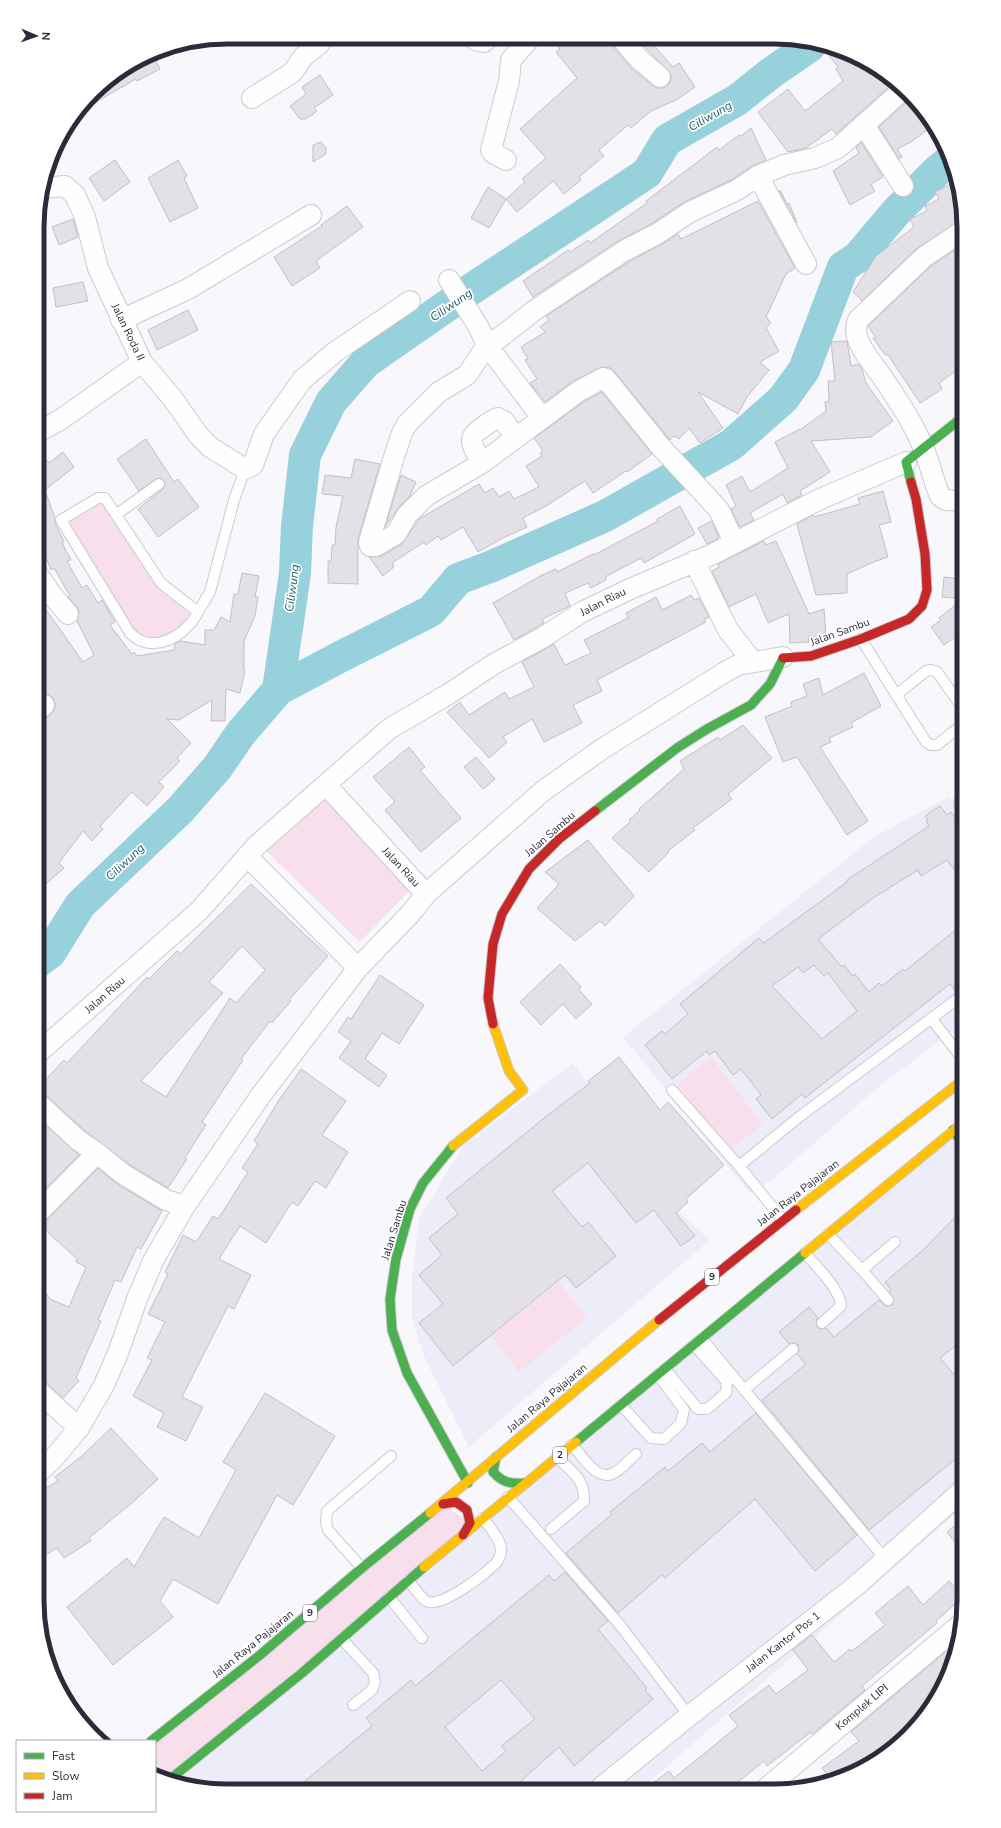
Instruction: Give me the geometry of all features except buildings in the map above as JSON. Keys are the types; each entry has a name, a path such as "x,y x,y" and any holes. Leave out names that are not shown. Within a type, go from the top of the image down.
{"main road":[{"path":"906,462 957,421"},
{"name":"Jalan Sambu","path":"468,1484 407,1372 392,1330 390,1299 396,1259 410,1209 424,1183 455,1144 523,1090 508,1071 495,1033 488,998 493,944 502,914 529,869 559,839 677,748 707,729 751,705 770,684 783,657 811,656 861,639 909,619 922,606 927,590 925,554 916,498 906,462"},
{"name":"Jalan Raya Pajajaran","path":"152,1740 260,1655 362,1568 468,1484 496,1457 653,1325 783,1220 957,1084"},
{"name":"2","path":"174,1776 296,1678 408,1580 957,1127"},
{"path":"953,1130 957,1136"},
{"path":"496,1457 493,1472 500,1480 508,1485 526,1482"},
{"path":"443,1504 456,1502 467,1510 470,1523 463,1535"}],"street":[{"path":"252,98 293,72 303,57 318,44"},
{"path":"506,160 493,153 491,150 509,81 511,60 525,44"},
{"path":"626,44 639,59 660,77"},
{"path":"734,542 719,510 660,446 606,379 601,379 542,418 482,462 426,496 407,515 396,534 376,546 370,546 371,535 402,433 413,418 440,392 466,375 487,345 499,338 534,310 624,251 657,234 690,212 737,190 758,176 784,165 815,158 838,148 899,93"},
{"path":"864,125 903,186"},
{"path":"758,176 806,264"},
{"name":"Jalan Roda II","path":"49,187 65,186 76,195 85,217 98,268 121,320 142,362 173,399 199,436 210,447 245,469"},
{"path":"121,320 188,289 311,215"},
{"path":"957,235 924,257 858,320 855,327 856,335 862,347 906,412 924,447 940,496 946,500 957,501"},
{"path":"449,280 478,326 487,345 542,418"},
{"path":"245,469 253,465 264,434 302,380 335,352 410,301"},
{"path":"44,429 60,420 142,362"},
{"path":"482,462 471,440 474,432 498,418 504,421 516,438"},
{"name":"Jalan Riau","path":"44,1049 199,911 259,844 389,729 447,695 494,664 542,638 582,612 630,589 713,554 831,494 906,462"},
{"path":"694,561 728,630 753,662"},
{"path":"44,584 68,614"},
{"name":"Jalan Riau","path":"326,786 426,894 521,808 567,773 724,672 738,665 783,657"},
{"path":"247,856 358,968"},
{"path":"44,1468 53,1460 79,1428 104,1385 118,1353 137,1299 154,1259 185,1206 261,1095 358,968 411,913 426,894"},
{"path":"44,1109 78,1140 97,1152 123,1174 166,1200 185,1206"},
{"path":"44,1207 97,1152"},
{"path":"44,1396 79,1428"},
{"name":"Jalan Kantor Pos 1","path":"605,1784 689,1716 857,1585 957,1495"},
{"name":"Komplek LIPI","path":"772,1784 954,1630"}],"lane":[{"path":"198,612 161,583 117,514 105,498 101,497 61,520 130,633 146,644 160,644 175,637 194,620 210,592 234,500 245,469"},
{"path":"117,514 159,484"},
{"path":"861,639 926,742 931,745 937,745 957,729"},
{"path":"896,694 926,671 931,670 937,672 957,700"},
{"path":"739,1166 799,1117 957,999"},
{"path":"931,1018 957,1052"},
{"path":"672,1090 739,1166 783,1220"},
{"path":"828,1234 888,1300"},
{"path":"862,1270 895,1242"},
{"path":"805,1253 837,1292 841,1300 841,1306 822,1322"},
{"path":"662,1372 698,1409 706,1409 726,1393 727,1382 698,1342"},
{"path":"698,1342 744,1390 886,1560"},
{"path":"744,1390 793,1349"},
{"path":"621,1405 651,1438 664,1439 681,1423 684,1410 662,1372"},
{"path":"572,1445 596,1472 603,1476 613,1474 636,1454"},
{"path":"362,1568 328,1530 326,1522 327,1511 391,1456"},
{"path":"551,1529 584,1501 582,1482 557,1457"},
{"path":"508,1497 620,1626 689,1716"},
{"path":"408,1580 426,1601 433,1603 443,1600 484,1573 498,1561 501,1552 500,1545 483,1518"},
{"path":"389,1597 422,1638"},
{"path":"342,1639 373,1673 375,1682 372,1690 353,1705"}],"shaded area":[{"path":"101,497 161,583 198,612 160,644 135,638 63,525"},
{"path":"322,793 415,885 360,942 266,851"},
{"path":"948,797 957,809 957,1028 881,1085 772,1180 750,1194 623,1037 874,837"},
{"path":"711,1057 763,1124 730,1151 677,1084"},
{"path":"573,1063 628,1134 620,1140 686,1219 710,1240 469,1447 424,1356 412,1319 412,1275 419,1219 464,1145"},
{"path":"953,1130 957,1136 957,1512 647,1784 215,1784 174,1776"},
{"path":"559,1282 587,1318 519,1372 491,1336"},
{"path":"443,1504 470,1523 174,1776 156,1770 156,1740"}],"waterway":[{"name":"Ciliwung","path":"278,690 295,573 297,526 305,455 331,402 366,362 461,296 647,173 667,140 737,100 771,73 808,48"},
{"name":"Ciliwung","path":"44,958 50,953 80,905 180,810 217,768 241,733 278,690 431,611 458,579 490,567 605,516 731,445 783,399 804,370 843,267 858,257 896,212 946,164"}],"traffic: fast":[{"path":"911,482 906,462 957,422"},
{"path":"595,811 677,748 707,729 751,705 770,684 783,658"},
{"path":"953,1130 957,1136"},
{"path":"453,1146 423,1183 410,1209 396,1259 390,1299 392,1330 407,1373 468,1483"},
{"path":"576,1442 805,1253"},
{"path":"496,1457 493,1472 497,1476 508,1482 526,1483"},
{"path":"152,1740 260,1655 362,1568 430,1513"},
{"path":"174,1776 302,1673 424,1567"}],"traffic: slow":[{"path":"453,1146 523,1090 509,1071 493,1024"},
{"path":"796,1210 957,1084"},
{"path":"805,1253 957,1128"},
{"path":"430,1513 659,1320"},
{"path":"424,1567 576,1442"}],"traffic: jam":[{"path":"783,658 811,656 861,639 909,619 922,606 927,590 925,554 916,499 911,482"},
{"path":"493,1024 488,998 493,944 502,914 529,869 559,839 595,811"},
{"path":"659,1320 796,1210"},
{"path":"443,1504 456,1502 467,1510 470,1523 463,1535"}]}
